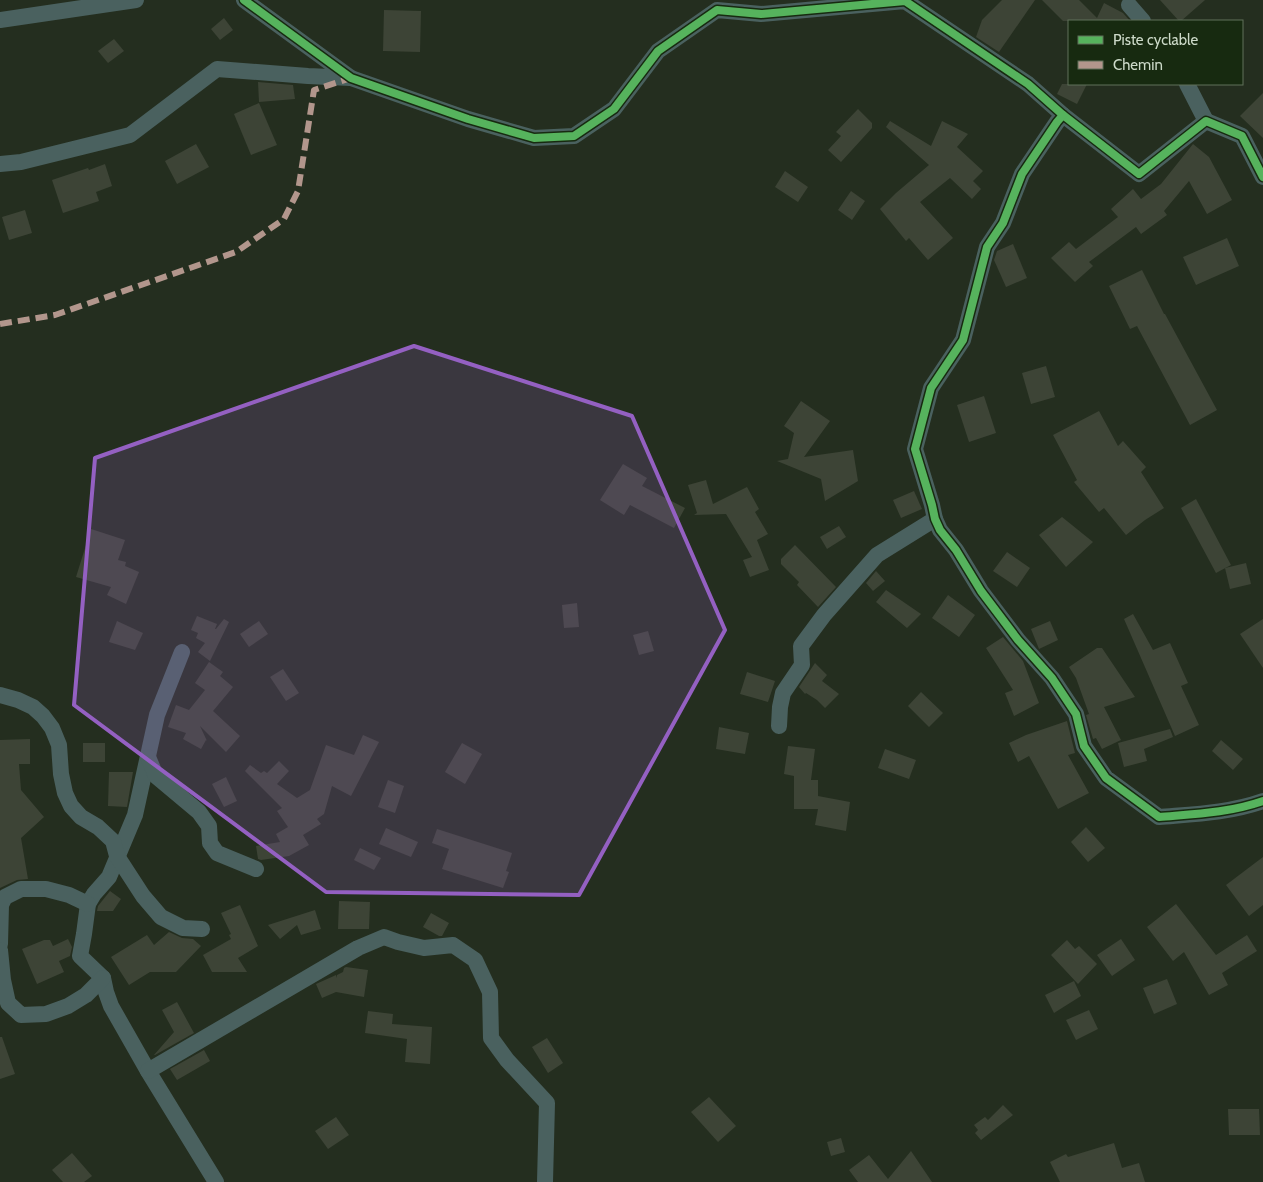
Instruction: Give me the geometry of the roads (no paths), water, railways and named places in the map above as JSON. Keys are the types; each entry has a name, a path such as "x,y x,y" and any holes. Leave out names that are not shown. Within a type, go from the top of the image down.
{"street":[{"path":"0,20 136,0"},
{"path":"244,0 351,78"},
{"path":"0,164 21,162 130,135 217,69 351,78 468,118 534,138 574,136 614,109 658,51 716,10 761,14 905,0 1028,84 1063,115 1139,174 1206,120"},
{"path":"1129,5 1142,20"},
{"path":"1188,85 1206,120 1242,136 1263,177"},
{"path":"1063,115 1022,174 1003,223 987,247 963,340 931,388 915,449 940,530 956,550 981,591 1018,640 1052,678 1076,714 1084,746 1106,778 1159,817 1210,813 1247,807 1263,801"},
{"path":"779,726 783,693 802,665 801,646 806,639 877,556 936,520"},
{"path":"182,652 157,715 135,815 109,877 88,904 80,956 104,978 111,1006 148,1071 216,1182"},
{"path":"0,695 33,707 52,728 58,745 65,793 71,806 81,817 98,827 112,841 118,856 144,896 161,917 183,928 202,929"},
{"path":"148,757 156,776 199,812 209,826 210,843 217,853 256,869"},
{"path":"0,944 1,905 5,896 21,889 46,889 69,895 88,904"},
{"path":"148,1071 358,948 384,937 424,948 454,945 475,960 490,992 491,1038 547,1103 545,1182"},
{"path":"0,950 3,980 8,1003 22,1015 46,1014 68,1006 86,995 104,978"}]}
